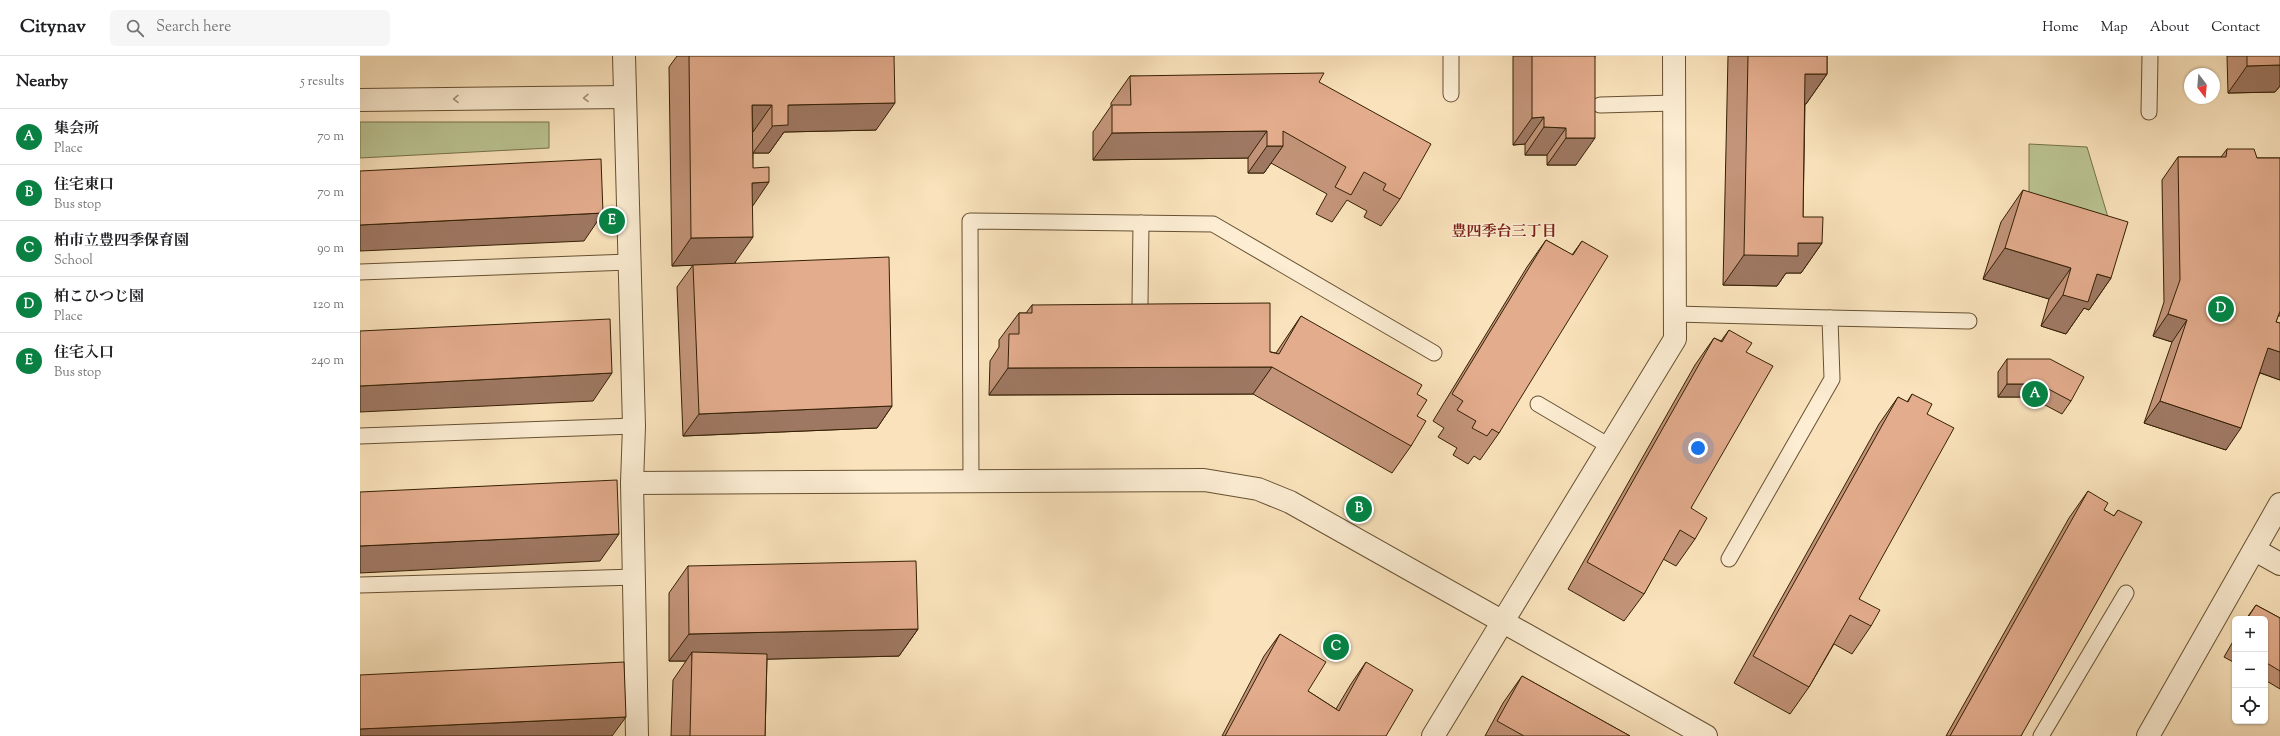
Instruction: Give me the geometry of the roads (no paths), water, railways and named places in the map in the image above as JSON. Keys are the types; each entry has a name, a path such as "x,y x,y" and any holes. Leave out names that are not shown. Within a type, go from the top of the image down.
{"street":[{"path":"624,56 628,262 634,426 632,483 637,736"},
{"path":"1433,736 1675,340 1674,56"},
{"path":"360,100 625,97"},
{"path":"632,483 1204,480 1258,489 1290,502 1706,736"},
{"path":"2148,736 2256,550 2280,504"},
{"path":"2256,550 2280,564"}],"lane":[{"path":"1451,56 1451,94"},
{"path":"2150,56 2150,112"},
{"path":"1600,105 1674,103"},
{"path":"971,481 970,221 1212,224 1434,353"},
{"path":"1140,305 1141,223"},
{"path":"360,272 628,262"},
{"path":"1675,314 1969,321"},
{"path":"1729,559 1832,379 1830,318"},
{"path":"1538,404 1611,447"},
{"path":"360,436 634,426"},
{"path":"360,585 635,577"},
{"path":"2041,736 2126,593"}],"place":[{"name":"住宅入口","path":"612,221"},
{"name":"柏こひつじ園","path":"2221,309"},
{"name":"集会所","path":"2035,394"},
{"name":"住宅東口","path":"1359,509"},
{"name":"柏市立豊四季保育園","path":"1336,647"}],"district":[{"name":"豊四季台三丁目","path":"1504,231"}]}
